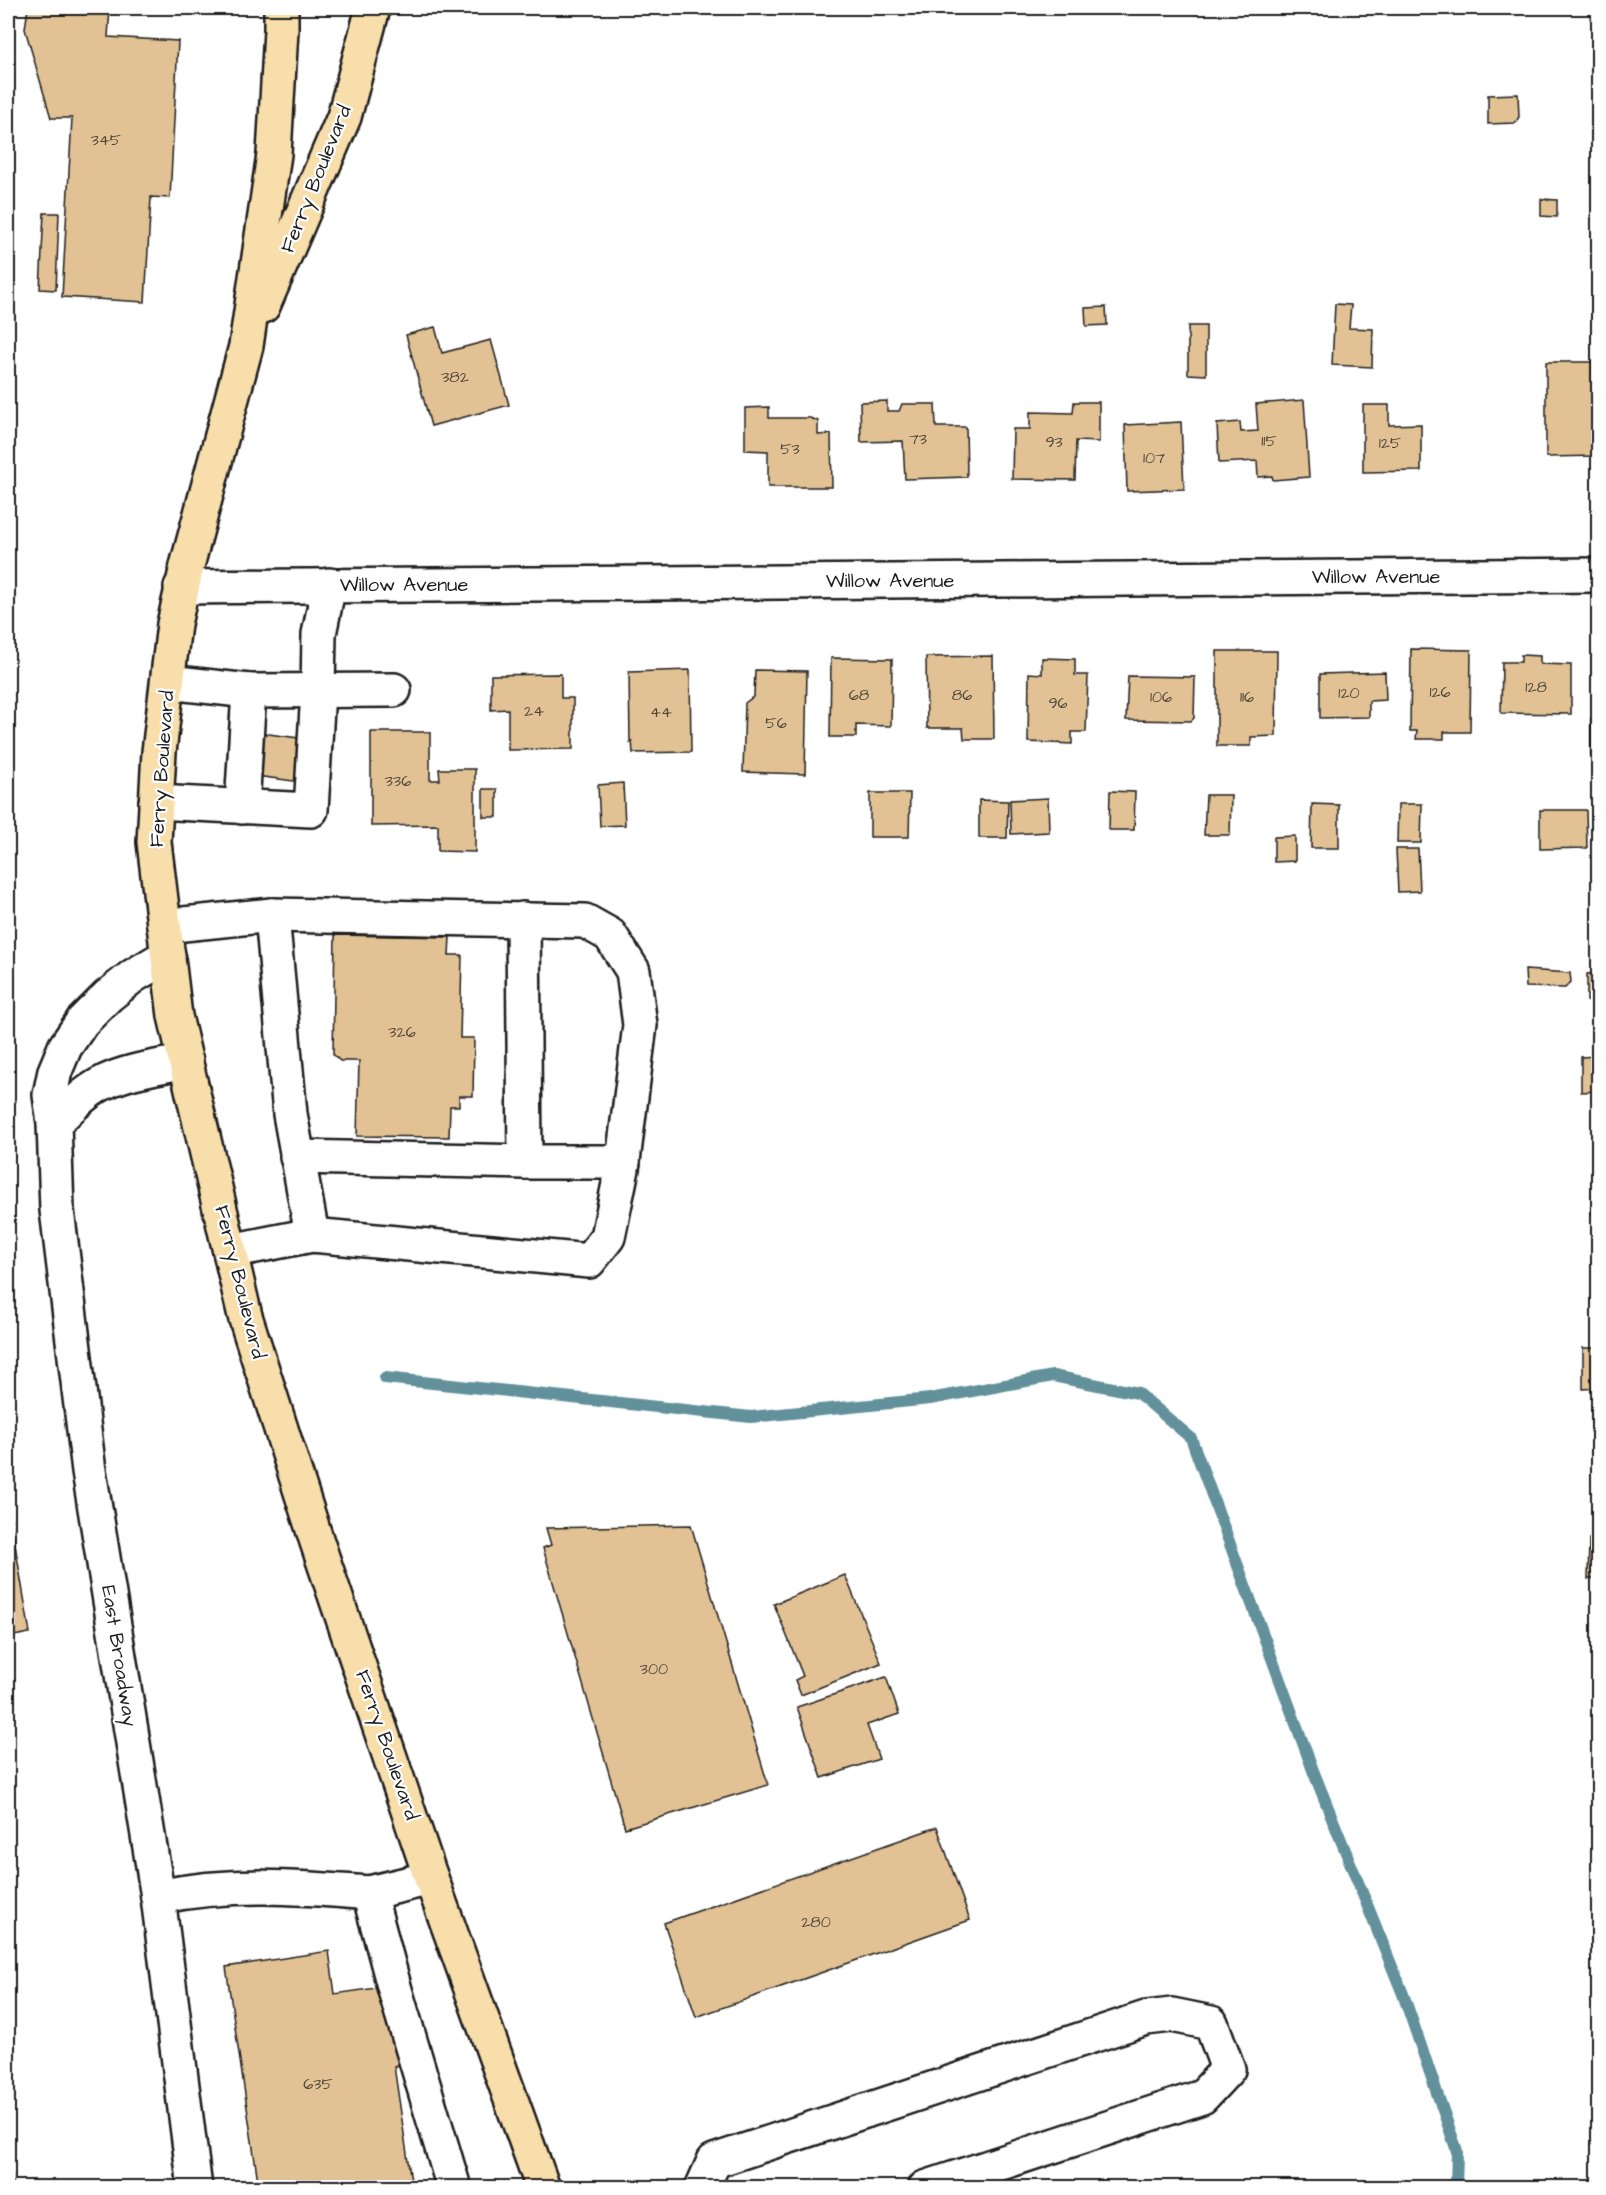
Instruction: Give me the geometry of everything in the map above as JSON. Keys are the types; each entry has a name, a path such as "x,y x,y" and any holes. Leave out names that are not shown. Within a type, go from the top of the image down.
{"main road":[{"name":"Ferry Boulevard","path":"281,8 274,154 246,346 174,624 159,752 154,842 175,1016 245,1316 317,1542 431,1878 543,2187"},
{"name":"Ferry Boulevard","path":"246,346 344,117 373,8"}],"street":[{"name":"Willow Avenue","path":"182,587 1599,575"},
{"path":"156,802 311,810 319,634 329,585"},
{"path":"168,682 249,691 394,690"},
{"path":"242,807 249,691"},
{"path":"166,941 272,915 585,921 610,935 633,971 640,1025 623,1162 608,1237 588,1261 312,1235 230,1251"},
{"path":"272,915 290,1114 312,1235"},
{"path":"523,920 525,1162"},
{"name":"East Broadway","path":"166,941 82,1022 65,1047 55,1071 50,1095 54,1123 57,1210 89,1471 158,1897 195,2187"},
{"path":"54,1123 83,1096 104,1082 186,1061"},
{"path":"297,1157 623,1162"},
{"path":"158,1897 194,1890 288,1886 369,1893 431,1878"},
{"path":"369,1893 395,1990 454,2187"},
{"path":"702,2187 714,2161 1146,2018 1172,2015 1211,2023 1228,2069 1202,2097 925,2187"}],"building":[{"path":"28,8 110,8 108,37 178,41 170,198 151,197 145,302 62,297 72,118 51,118 25,29"},
{"path":"1518,94 1519,117 1515,123 1488,124 1488,95"},
{"path":"1541,199 1557,200 1557,217 1541,216"},
{"path":"44,213 59,213 56,290 40,289"},
{"path":"1335,304 1351,305 1349,328 1373,329 1372,367 1332,365"},
{"path":"1106,307 1107,325 1086,326 1085,308"},
{"path":"1188,326 1206,326 1206,375 1188,374"},
{"path":"435,327 442,353 491,340 509,405 431,426 406,335"},
{"path":"1546,362 1598,362 1598,456 1546,457"},
{"path":"1304,400 1309,477 1273,480 1272,476 1258,477 1257,461 1219,463 1217,424 1240,422 1241,432 1258,431 1256,404"},
{"path":"887,401 887,411 899,411 902,404 935,404 936,427 966,427 967,477 905,479 903,441 861,442 860,402"},
{"path":"1074,402 1099,402 1099,442 1076,441 1075,480 1012,479 1013,429 1030,429 1030,412 1073,413"},
{"path":"1363,405 1389,405 1389,425 1421,424 1421,471 1363,472"},
{"path":"769,407 769,418 810,418 818,421 818,435 831,434 832,487 768,487 768,451 745,450 745,408"},
{"path":"1181,422 1184,489 1127,491 1125,425"},
{"path":"1411,649 1471,650 1470,732 1444,732 1444,739 1416,739 1417,731 1410,731"},
{"path":"1217,651 1277,651 1276,736 1251,737 1251,746 1217,746"},
{"path":"1521,655 1540,656 1540,664 1571,665 1571,714 1501,713 1502,662 1521,662"},
{"path":"993,656 994,739 964,739 963,728 927,728 926,657"},
{"path":"831,658 892,659 891,726 856,725 856,737 830,737"},
{"path":"1042,658 1075,659 1075,675 1088,675 1086,732 1072,732 1072,744 1028,742 1029,673 1042,674"},
{"path":"690,670 691,752 633,753 632,741 630,742 629,672"},
{"path":"755,670 807,671 805,774 743,772 745,703 754,696"},
{"path":"1385,672 1386,700 1369,701 1369,717 1320,718 1320,674"},
{"path":"561,674 561,698 573,698 573,749 508,750 508,709 491,710 491,675"},
{"path":"1128,676 1195,677 1194,718 1191,721 1126,720"},
{"path":"1591,718 1598,718 1598,756 1591,756"},
{"path":"371,732 430,732 430,780 440,780 439,769 475,769 475,852 438,851 438,825 371,826"},
{"path":"261,733 306,739 301,782 256,776"},
{"path":"623,783 625,825 600,826 598,785"},
{"path":"483,789 497,789 497,817 483,817"},
{"path":"1110,791 1135,792 1134,830 1109,830"},
{"path":"870,793 910,793 909,837 870,837"},
{"path":"1206,795 1231,795 1230,835 1204,835"},
{"path":"1048,798 1049,832 1011,834 1010,800"},
{"path":"979,800 1008,801 1007,838 979,838"},
{"path":"1312,804 1339,805 1339,848 1311,848"},
{"path":"1398,804 1422,804 1421,843 1397,843"},
{"path":"1540,810 1586,810 1587,848 1540,849"},
{"path":"1295,836 1295,861 1274,862 1274,837"},
{"path":"1396,849 1418,849 1420,891 1398,892"},
{"path":"335,935 450,937 449,955 462,955 460,1038 474,1038 473,1096 459,1096 459,1106 450,1106 449,1137 357,1136 359,1061 340,1061 333,1054"},
{"path":"1525,970 1570,973 1571,982 1565,988 1526,987"},
{"path":"1598,973 1598,1001 1587,1001 1587,974"},
{"path":"1598,1056 1598,1091 1581,1092 1581,1057"},
{"path":"1593,1180 1598,1180 1598,1214 1592,1214"},
{"path":"1583,1348 1598,1348 1598,1388 1583,1389"},
{"path":"8,1503 30,1633 8,1637"},
{"path":"691,1525 768,1785 625,1828 543,1548 551,1545 546,1528"},
{"path":"1589,1539 1598,1539 1598,1579 1588,1579"},
{"path":"845,1575 881,1663 801,1695 795,1680 803,1676 774,1604"},
{"path":"886,1677 899,1714 867,1725 879,1759 822,1778 797,1707"},
{"path":"937,1827 970,1920 696,2017 664,1923"},
{"path":"329,1951 335,1994 383,1987 407,2064 394,2066 412,2188 259,2188 226,1967"},
{"path":"12,2177 13,2187 30,2184 31,2188 8,2188 8,2178"}],"waterway":[{"path":"385,1378 751,1417 930,1399 1053,1376 1138,1393 1191,1438 1314,1773 1403,1994 1457,2151 1456,2188"}]}
